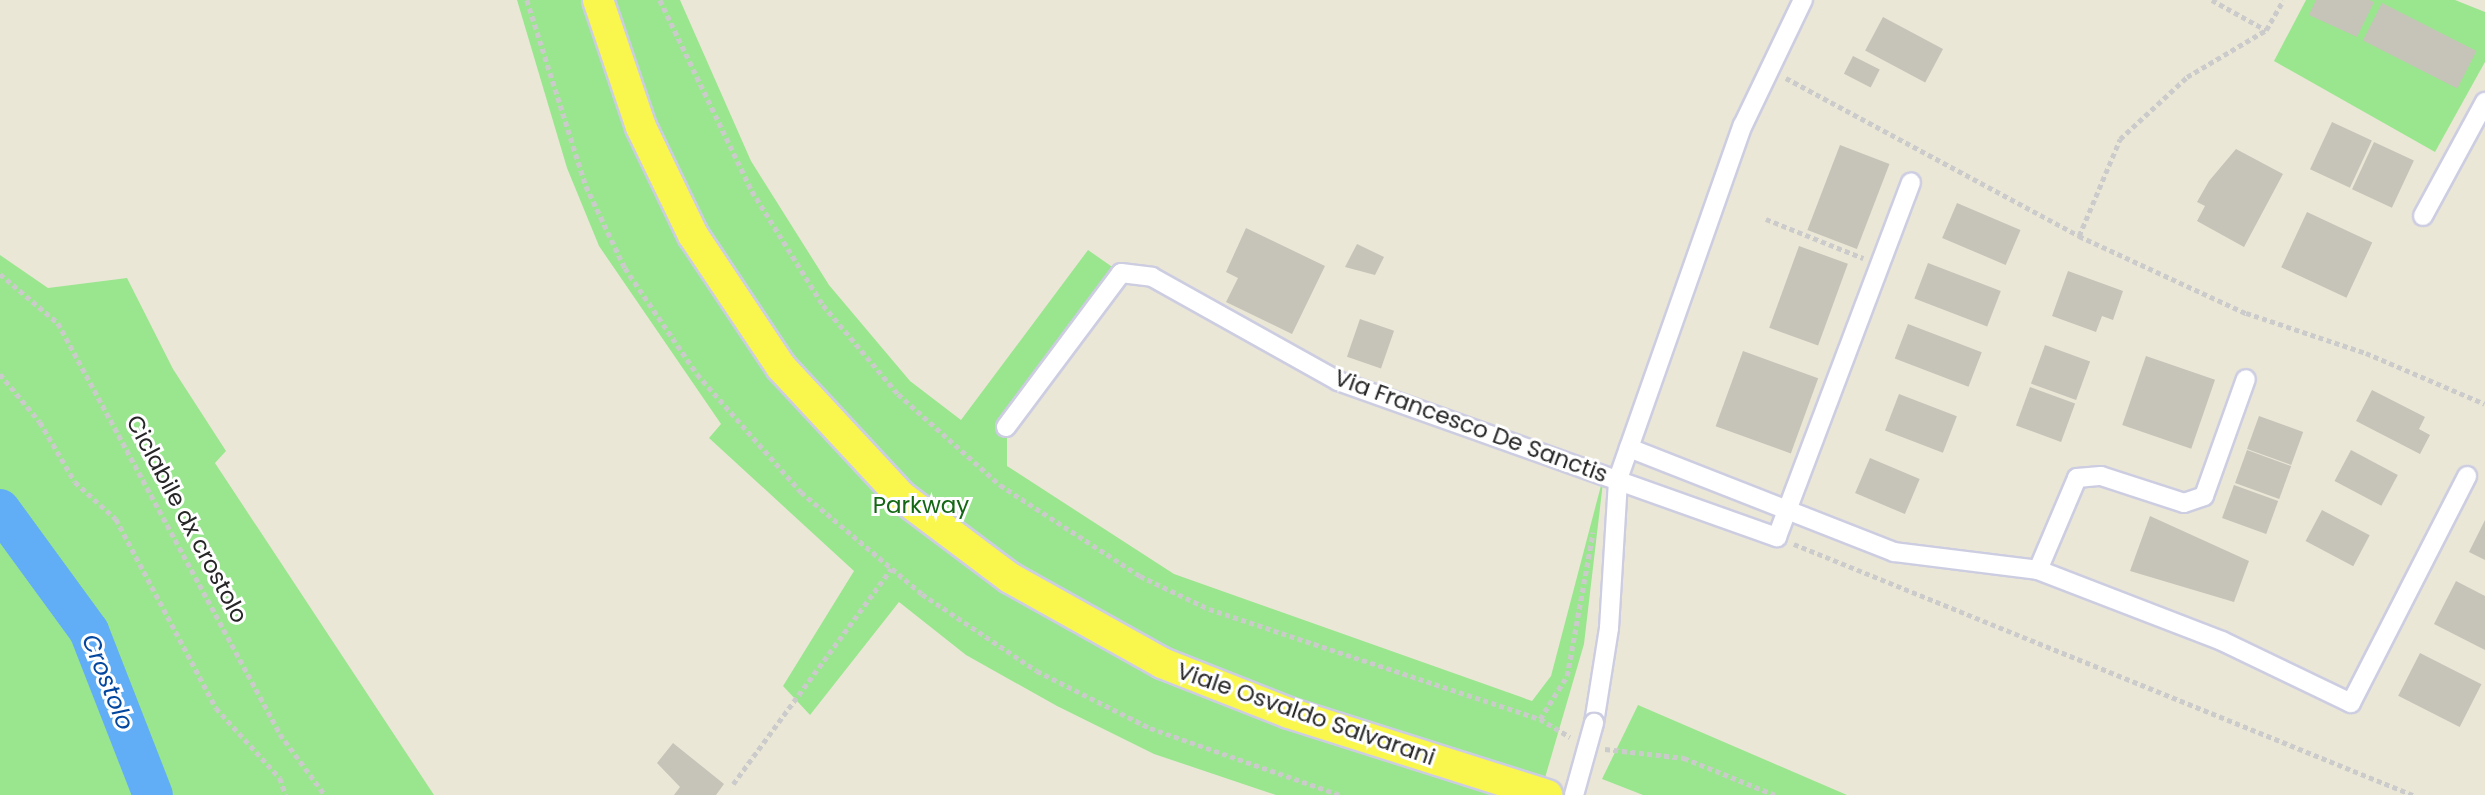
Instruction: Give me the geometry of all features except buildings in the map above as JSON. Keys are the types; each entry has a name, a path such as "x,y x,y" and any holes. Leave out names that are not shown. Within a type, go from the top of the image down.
{"main road":[{"name":"Viale Osvaldo Salvarani","path":"598,0 646,138 693,235 781,367 902,497 1010,578 1162,663 1289,713 1547,795"}],"street":[{"name":"Via Francesco De Sanctis","path":"1574,795 1594,723 1608,628 1618,479 1743,125 1803,0"},
{"path":"2423,216 2485,102"},
{"path":"1618,479 1777,537 1911,182"},
{"name":"Via Francesco De Sanctis","path":"1006,428 1121,273 1152,277 1338,381 1618,479"},
{"path":"2038,570 2077,478 2101,476 2184,503 2204,496 2246,379"},
{"path":"1629,448 1894,552 2038,570 2222,642 2351,703 2467,476"}],"path":[{"path":"660,0 752,191 823,305 898,394 989,477 1118,563 1209,608 1540,719 1574,739"},
{"path":"2212,0 2266,30"},
{"path":"2079,236 2120,139 2187,77 2266,30 2283,0"},
{"path":"1770,70 2079,236 2246,313 2366,353 2485,404"},
{"path":"1766,219 1880,265"},
{"name":"Ciclabile dx crostolo","path":"0,274 58,323 280,734 325,795"},
{"path":"0,374 40,422 75,482 116,519 216,708 240,728 280,778 286,795"},
{"path":"1540,719 1567,676 1594,526"},
{"path":"1777,537 2413,795"},
{"path":"733,784 891,569"},
{"path":"1596,746 1684,758 1775,795"}],"green space":[{"name":"Parkway","path":"517,0 680,0 751,161 829,285 910,381 961,420 1088,250 1121,273 1007,427 1007,466 1174,574 1532,701 1551,676 1604,474 1584,644 1540,795 1276,795 1154,754 1057,706 966,655 899,602 810,715 783,686 854,571 709,438 721,424 599,246 567,168"},
{"path":"2306,0 2455,0 2485,12 2485,62 2435,152 2274,61"},
{"path":"0,255 48,288 127,278 173,369 226,451 215,463 434,795 0,795"},
{"path":"1638,705 1847,795 1643,795 1602,779"}],"waterway":[{"name":"Crostolo","path":"0,509 89,631 153,795"}]}
